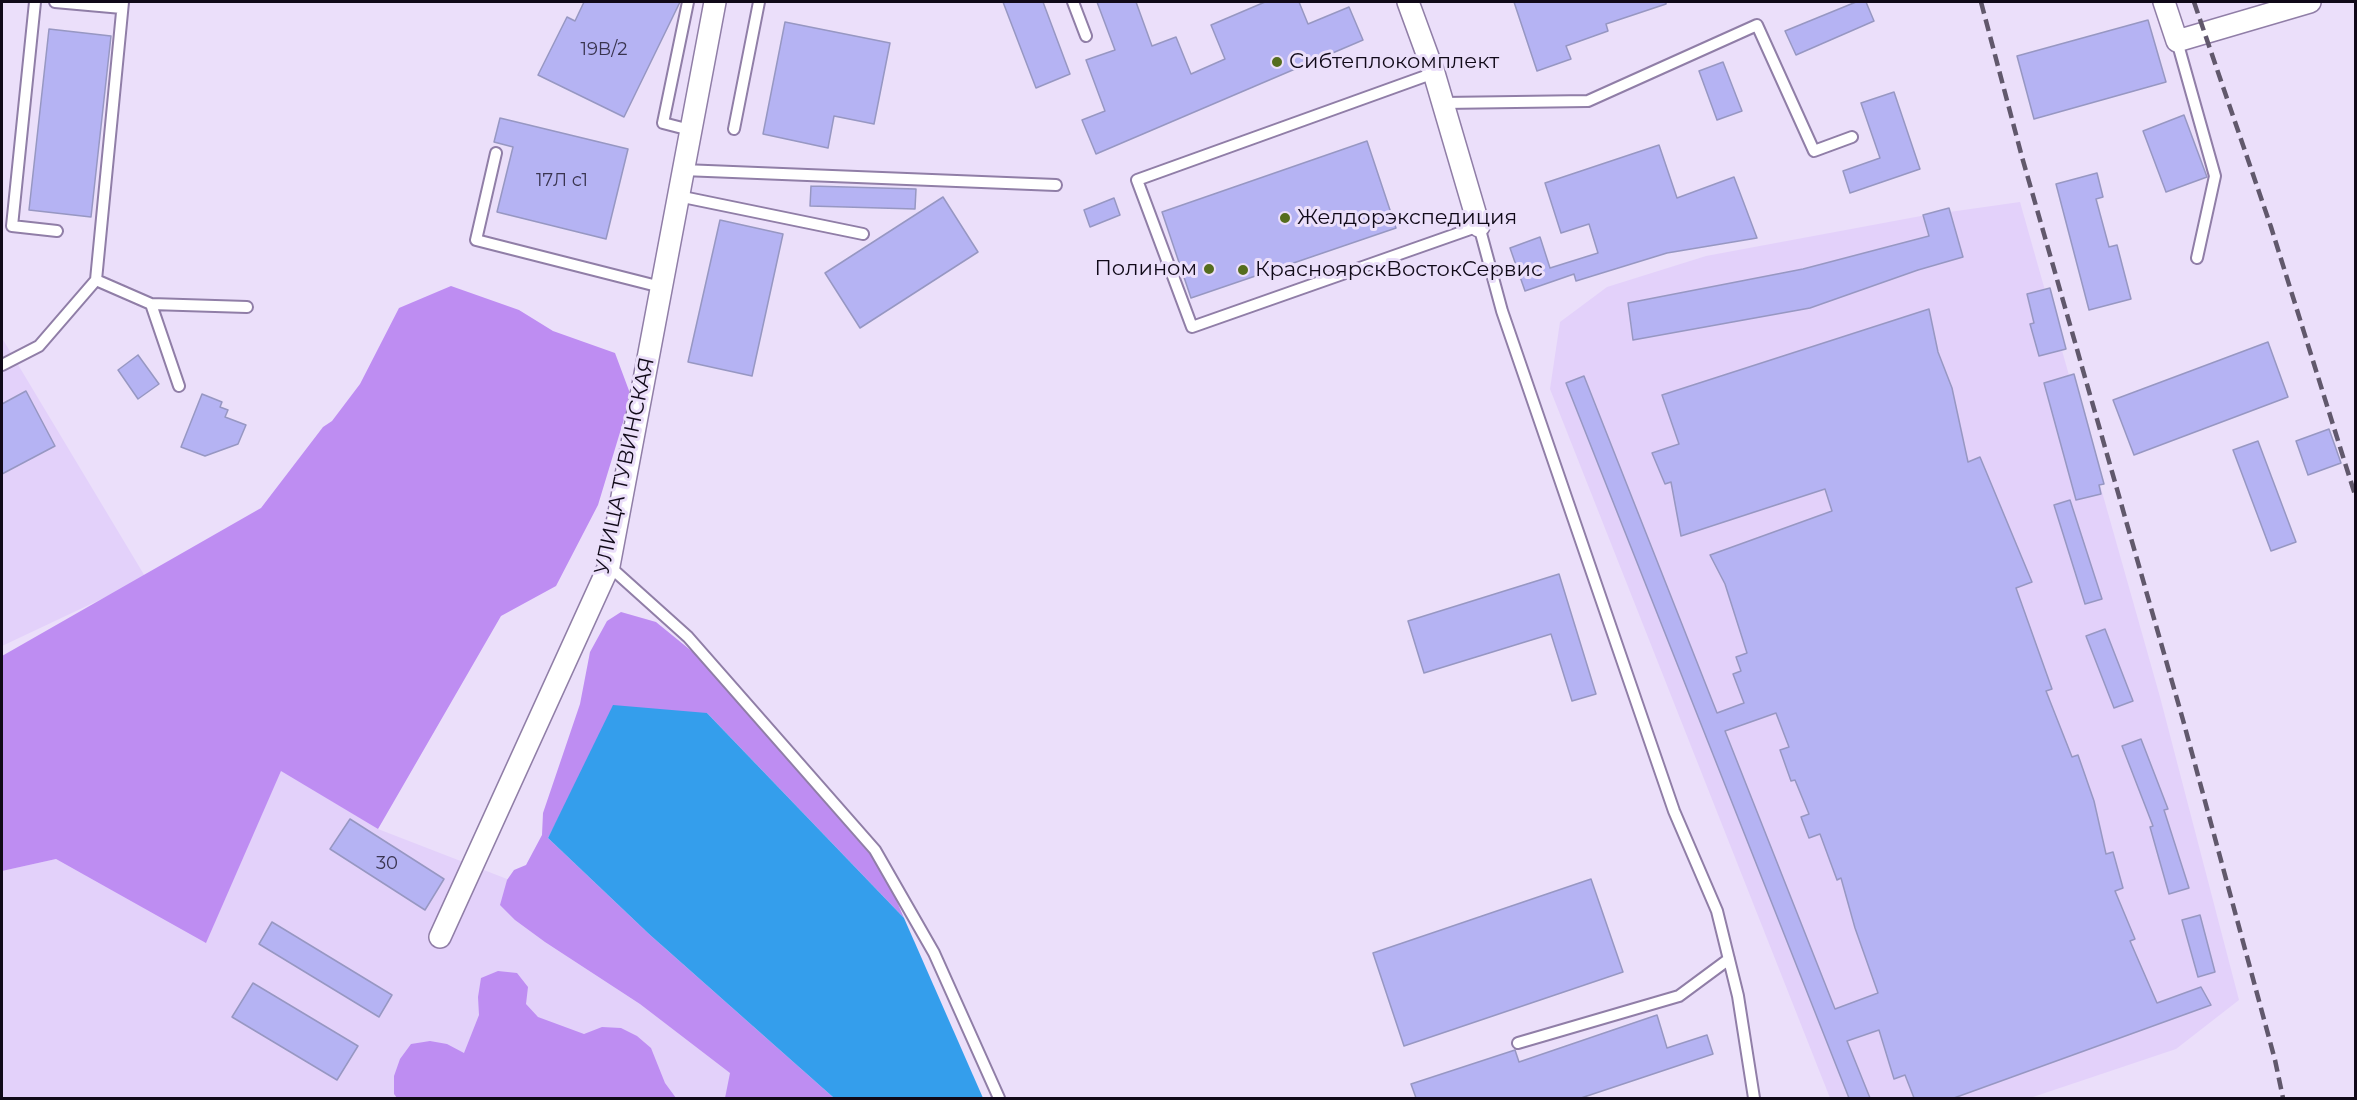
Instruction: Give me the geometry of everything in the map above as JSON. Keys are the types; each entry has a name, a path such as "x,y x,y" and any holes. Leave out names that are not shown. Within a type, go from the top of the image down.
{"street":[{"name":"УЛИЦА ТУВИНСКАЯ","path":"440,937 609,566 715,2"},
{"path":"1408,2 1434,73 1479,226"},
{"path":"2164,2 2177,41 2310,2"}],"lane":[{"path":"35,2 12,226 57,231"},
{"path":"2,365 39,346 96,280 122,5 55,2"},
{"path":"688,2 663,123 690,130"},
{"path":"734,129 759,2"},
{"path":"1073,2 1086,36"},
{"path":"1443,103 1588,100 1757,25 1814,151 1852,136"},
{"path":"2177,41 2215,176 2197,258"},
{"path":"1434,73 1137,180 1192,327 1479,226 1505,322 1674,811 1717,911 1738,996 1754,1098"},
{"path":"496,153 476,240 661,287"},
{"path":"683,170 1056,185"},
{"path":"678,196 863,234"},
{"path":"96,280 151,304 247,307"},
{"path":"151,304 179,386"},
{"path":"609,566 688,637 875,850 934,953 999,1098"},
{"path":"1518,1043 1679,996 1729,959"}],"shaded area":[{"path":"2020,202 2160,697 2239,1000 2176,1049 2030,1098 1830,1098 1550,389 1560,322 1607,287 1706,256 1921,216"},
{"path":"451,286 519,310 553,331 615,353 631,396 598,505 556,586 501,616 378,829 281,771 206,943 56,859 2,871 2,656 261,508 323,427 332,421 360,384 399,308"},
{"path":"2,338 146,578 2,646"},
{"path":"621,612 656,622 694,653 883,869 904,918 707,713 581,774 548,838 649,934 834,1098 725,1098 730,1073 640,1004 545,942 515,920 500,905 507,880 514,870 526,865 542,835 543,813 580,704 590,652 607,621"},
{"path":"281,770 378,829 649,934 805,1098 2,1098 2,871 56,859 206,942"},
{"path":"498,971 517,973 528,987 526,1004 538,1017 584,1034 602,1027 621,1028 637,1036 651,1048 665,1083 676,1098 397,1098 394,1094 394,1076 400,1059 411,1044 430,1041 447,1044 464,1053 479,1015 478,997 481,978"}],"water":[{"path":"613,705 707,713 904,918 983,1098 834,1098 649,934 548,838"}],"building":[{"path":"584,2 680,2 624,117 538,75 567,17 575,21"},
{"path":"1003,2 1043,2 1070,74 1036,88"},
{"path":"1097,2 1136,2 1152,46 1176,37 1191,74 1225,59 1211,25 1265,2 1299,2 1308,24 1349,7 1363,40 1096,154 1082,120 1105,111 1086,60 1115,50"},
{"path":"1514,2 1666,2 1666,4 1606,24 1608,31 1566,46 1571,59 1537,71"},
{"path":"1856,2 1866,2 1874,21 1796,55 1785,31"},
{"path":"2148,20 2166,82 2034,119 2017,56"},
{"path":"785,22 890,43 874,124 834,116 828,148 763,134"},
{"path":"49,29 111,36 91,217 29,210"},
{"path":"1723,62 1742,111 1717,120 1699,71"},
{"path":"1894,92 1920,169 1850,193 1843,171 1880,158 1861,103"},
{"path":"2184,115 2207,177 2166,192 2143,131"},
{"path":"500,118 628,149 606,239 497,212 513,147 494,142"},
{"path":"1367,141 1396,228 1191,298 1162,212"},
{"path":"1659,145 1677,198 1734,177 1757,238 1667,253 1576,281 1574,274 1525,291 1510,248 1540,237 1550,268 1598,253 1589,224 1561,233 1545,183"},
{"path":"2097,173 2103,197 2096,199 2109,247 2117,245 2131,299 2089,310 2056,184"},
{"path":"811,186 916,189 915,209 810,206"},
{"path":"943,197 978,252 860,328 825,273"},
{"path":"1114,198 1120,215 1090,227 1084,210"},
{"path":"1949,208 1963,257 1918,270 1810,308 1633,340 1628,303 1803,269 1929,236 1923,215"},
{"path":"720,220 783,234 752,376 688,362"},
{"path":"2050,288 2066,349 2039,356 2030,324 2034,323 2027,294"},
{"path":"1929,309 1938,352 1952,388 1968,462 1980,457 2032,582 2016,588 2052,689 2046,691 2072,757 2078,755 2094,801 2106,854 2113,852 2123,888 2115,891 2135,939 2130,941 2157,1003 2201,987 2211,1005 1954,1098 1914,1098 1905,1075 1894,1079 1879,1030 1847,1041 1870,1098 1849,1098 1566,383 1584,376 1717,713 1744,703 1733,674 1741,671 1736,657 1747,653 1725,584 1710,555 1832,511 1825,489 1681,536 1671,482 1665,484 1652,453 1679,444 1662,395","holes":["1776,713 1789,747 1780,750 1791,781 1795,780 1809,814 1801,817 1809,838 1820,834 1837,880 1841,878 1855,928 1878,993 1835,1009 1725,731"]},
{"path":"2268,342 2288,397 2134,455 2113,400"},
{"path":"138,355 159,384 138,399 118,370"},
{"path":"2074,374 2104,484 2099,485 2101,494 2076,500 2044,383"},
{"path":"26,391 55,446 2,474 2,404"},
{"path":"202,394 222,402 220,407 228,410 225,417 246,425 238,444 205,456 181,447"},
{"path":"2329,429 2341,463 2308,475 2296,441"},
{"path":"2258,441 2296,542 2271,551 2233,450"},
{"path":"2070,500 2102,599 2085,604 2054,505"},
{"path":"1559,574 1596,694 1572,701 1551,634 1424,673 1408,621"},
{"path":"2105,629 2133,701 2114,708 2086,636"},
{"path":"2141,739 2168,809 2164,810 2189,888 2169,894 2150,827 2153,826 2122,746"},
{"path":"350,819 444,879 425,910 330,849"},
{"path":"1591,879 1623,972 1404,1046 1373,953"},
{"path":"2200,915 2215,972 2198,977 2182,920"},
{"path":"272,922 392,995 379,1017 259,944"},
{"path":"253,983 358,1046 337,1080 232,1017"},
{"path":"1657,1015 1667,1048 1707,1035 1713,1054 1581,1098 1416,1098 1411,1084 1515,1050 1519,1062"}],"railway":[{"path":"1981,2 2022,157 2183,720 2275,1060 2283,1098"},
{"path":"2194,2 2271,227 2356,498"}],"place":[{"name":"Сибтеплокомплект","path":"1277,62"},
{"name":"Желдорэкспедиция","path":"1285,218"},
{"name":"Полином","path":"1209,269"},
{"name":"КрасноярскВостокСервис","path":"1243,270"}]}
